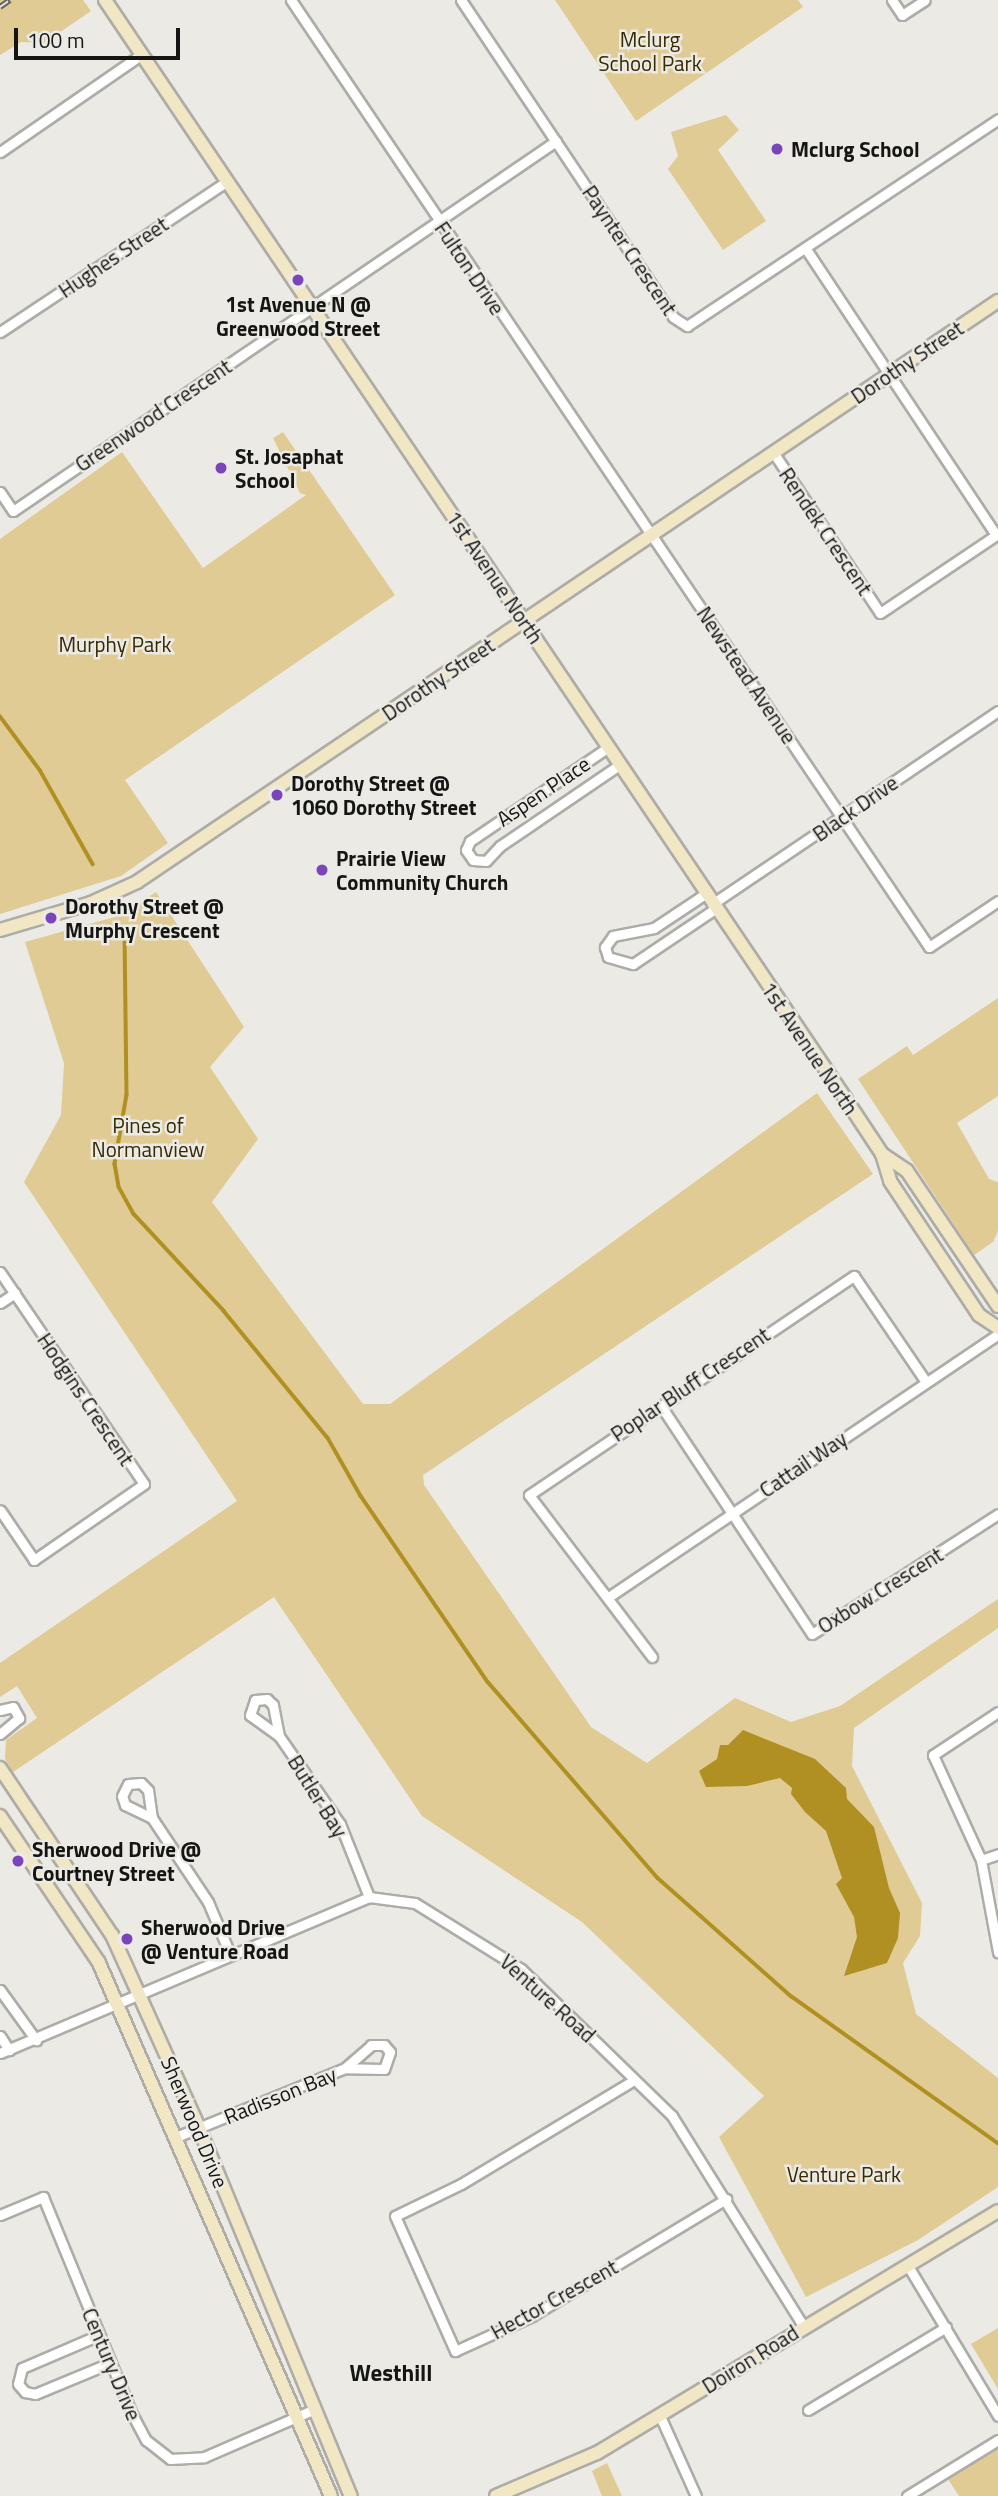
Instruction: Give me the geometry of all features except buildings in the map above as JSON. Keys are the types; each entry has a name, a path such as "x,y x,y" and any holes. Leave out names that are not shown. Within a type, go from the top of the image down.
{"street":[{"name":"1st Avenue North","path":"105,0 882,1154"},
{"name":"Fulton Drive","path":"291,0 650,535"},
{"name":"Paynter Crescent","path":"461,0 673,317 687,326 998,119"},
{"path":"892,0 902,15 925,0"},
{"path":"0,152 142,54"},
{"path":"312,307 556,141"},
{"name":"Hughes Street","path":"0,332 226,181"},
{"path":"805,248 890,373"},
{"name":"Dorothy Street","path":"0,930 91,903 136,882 998,301"},
{"name":"Greenwood Crescent","path":"0,492 13,511 312,307"},
{"name":"Rendek Crescent","path":"773,452 880,613 929,580 996,534 890,373"},
{"name":"Newstead Avenue","path":"650,535 929,947 998,901"},
{"name":"Black Drive","path":"710,902 843,817 998,711"},
{"name":"Aspen Place","path":"607,748 470,841 466,850 473,860 486,861 500,846 619,765"},
{"path":"710,902 633,964 608,957 606,947 613,936 654,928 710,902"},
{"path":"882,1154 907,1171 998,1306"},
{"path":"882,1154 897,1193 979,1315 998,1328"},
{"path":"0,1272 15,1293 0,1303"},
{"name":"Poplar Bluff Crescent","path":"610,1596 529,1495 854,1276 926,1382"},
{"name":"Hodgins Crescent","path":"0,1510 34,1559 144,1484 15,1293"},
{"name":"Cattail Way","path":"610,1596 998,1334"},
{"path":"661,1406 733,1513"},
{"name":"Oxbow Crescent","path":"733,1513 812,1634 998,1514"},
{"path":"610,1596 652,1657"},
{"path":"0,1710 13,1707 19,1718 0,1734"},
{"path":"998,1712 933,1755 981,1860 998,1952"},
{"name":"Butler Bay","path":"279,1736 340,1824 369,1897"},
{"name":"Sherwood Drive","path":"0,1768 112,1935 199,2128 351,2496"},
{"name":"Sherwood Drive","path":"0,1816 99,1964 331,2496"},
{"path":"152,1818 208,1902 230,1954"},
{"path":"981,1860 998,1854"},
{"name":"Venture Road","path":"5,2052 369,1897 415,1903 522,1969 672,2116 803,2326"},
{"path":"0,1990 36,2040"},
{"path":"0,2036 5,2052"},
{"name":"Radisson Bay","path":"176,2137 345,2068 371,2045 384,2045 390,2052 384,2069 345,2068"},
{"name":"Hector Crescent","path":"634,2080 461,2184 395,2216 455,2351 533,2316 726,2199"},
{"name":"Century Drive","path":"0,2215 43,2197 110,2363 146,2440 170,2459 204,2458 315,2409"},
{"name":"Doiron Road","path":"496,2496 580,2461 660,2416 803,2326 998,2211"},
{"path":"908,2266 998,2416"},
{"path":"808,2410 946,2327"},
{"path":"99,2335 22,2368 18,2384 25,2392 35,2393 110,2363"},
{"path":"660,2416 696,2496"},
{"path":"907,2496 998,2440"}],"green space":[{"path":"0,0 83,0 91,11 44,43 21,42 0,55"},
{"name":"Mclurg School Park","path":"555,0 798,0 803,7 636,121"},
{"path":"726,115 739,130 718,150 766,221 723,250 668,169 678,156 671,132"},
{"name":"Murphy Park","path":"283,432 395,595 125,780 168,843 121,876 0,914 0,539 122,452 203,568 306,495 300,493 273,438"},
{"path":"156,892 244,1027 210,1067 258,1139 212,1202 363,1404 390,1404 817,1093 873,1174 423,1475 424,1485 591,1727 647,1763 735,1698 791,1722 840,1706 998,1599 998,1628 854,1728 852,1766 922,1903 920,1936 903,1963 916,2014 998,2078 998,2187 918,2240 806,2297 719,2137 764,2096 582,1922 422,1816 274,1597 13,1772 5,1759 6,1740 37,1718 17,1686 0,1697 0,1663 237,1501 24,1182 61,1115 64,1063 25,942 122,915"},
{"path":"998,998 998,1096 957,1123 989,1179 998,1182 998,1231 993,1242 974,1255 858,1079 907,1046 913,1055"},
{"path":"998,2328 998,2389 971,2344"},
{"path":"998,2449 998,2496 959,2496 948,2479"},
{"path":"607,2463 622,2496 602,2496 592,2471"}],"shaded area":[{"path":"743,1730 815,1759 846,1788 847,1799 874,1827 889,1888 900,1913 898,1938 887,1963 844,1976 857,1937 854,1917 836,1884 842,1878 826,1831 805,1812 791,1794 792,1788 780,1778 747,1786 706,1787 699,1771 717,1759 720,1745 728,1745"}],"waterway":[{"path":"0,716 40,770 93,864"},
{"path":"125,933 127,1095 115,1164 119,1187 134,1214 224,1311 328,1438 361,1496 488,1682 658,1878 791,1996 998,2143"}],"railway":[{"path":"0,7 10,0"}],"place":[{"name":"Mclurg School","path":"777,149"},
{"name":"1st Avenue N @ Greenwood Street","path":"298,280"},
{"name":"St. Josaphat School","path":"221,468"},
{"name":"Dorothy Street @ 1060 Dorothy Street","path":"277,795"},
{"name":"Prairie View Community Church","path":"322,870"},
{"name":"Dorothy Street @ Murphy Crescent","path":"51,918"},
{"name":"Sherwood Drive @ Courtney Street","path":"18,1861"},
{"name":"Sherwood Drive @ Venture Road","path":"127,1939"}],"district":[{"name":"Westhill","path":"391,2373"}],"park label":[{"name":"Pines of Normanview","path":"148,1137"},
{"name":"Venture Park","path":"844,2174"}]}
